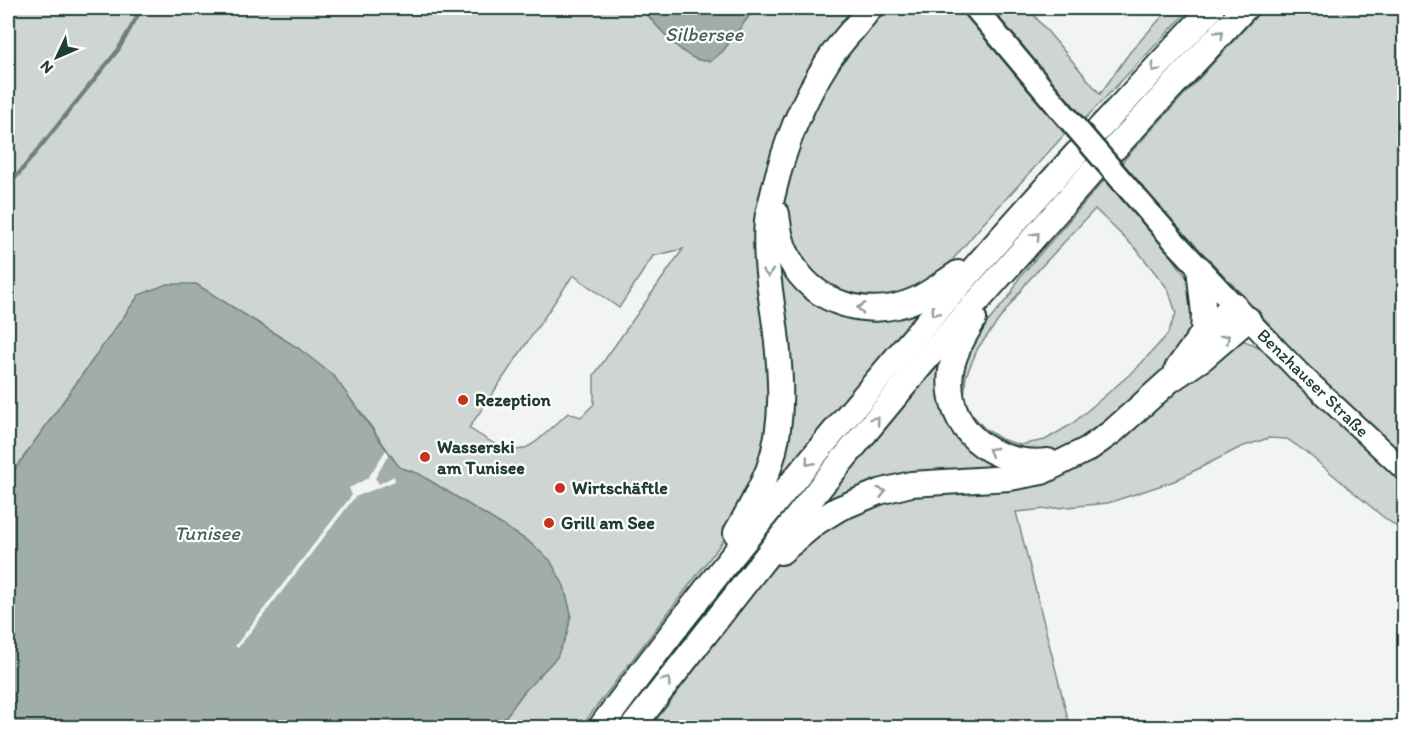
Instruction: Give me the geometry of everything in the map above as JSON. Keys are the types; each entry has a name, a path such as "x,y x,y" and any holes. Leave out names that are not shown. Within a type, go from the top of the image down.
{"highway":[{"path":"705,591 762,485 778,433 781,402 780,372 768,278 766,238 768,217 782,154 796,118 828,60 870,8"},
{"path":"1098,130 1212,8"},
{"path":"1115,148 1245,8"},
{"path":"600,728 705,591 839,426 987,252 1077,153"},
{"path":"632,728 746,580 921,365 1094,171"},
{"path":"773,194 781,241 800,276 822,295 855,308 885,309 915,300 987,252"},
{"path":"1199,268 1204,314 1203,333"},
{"path":"997,280 967,331 953,362 951,388 958,416 967,431 979,443 1002,457 1033,462 1069,458"},
{"path":"746,580 817,522 861,498 911,484 1022,477 1042,472 1088,449 1113,432 1169,381 1203,358 1241,312"},
{"path":"1169,381 1203,333 1241,312"}],"main road":[{"path":"975,8 1134,195 1241,312"},
{"name":"Benzhauser Straße","path":"1241,312 1308,380 1404,470"}],"shaded area":[{"path":"8,8 643,8 653,20 722,52 755,8 854,8 819,53 801,83 783,122 773,428 729,533 581,727 498,727 567,634 571,614 564,586 528,541 419,474 399,467 356,405 298,348 196,284 139,295 8,479","holes":["683,249 594,375 594,404 581,417 568,413 531,445 522,449 512,450 501,446 469,428 573,275 619,308 653,256"]},
{"path":"892,8 960,8 1066,133 937,278 878,304 814,281 782,216 783,197 789,173 809,120 822,94 835,70 861,34"},
{"path":"989,8 1028,8 1100,94 1130,52 1170,8 1191,8 1085,119"},
{"path":"1264,8 1404,8 1404,532 1306,452 1287,439 1269,438 1241,447 1174,481 1108,503 1016,512 1070,727 650,728 782,559 859,506 1107,449 1157,409 1221,352 1239,341 1253,344 1263,351 1279,334 1151,198 1122,162"},
{"path":"1106,178 1147,221 1194,288 1199,307 1187,344 1164,370 1119,411 1070,445 1053,453 996,448 961,407 964,351 1011,294 1019,278","holes":["1095,209 1137,250 1168,289 1176,313 1167,335 1136,369 1072,424 1045,440 1020,445 1001,439 984,428 971,413 964,398 966,376 978,348 1027,282"]},
{"path":"772,251 800,284 920,309 768,492"},
{"path":"944,359 947,403 1020,467 821,509 833,492"}],"water":[{"name":"Silbersee","path":"643,8 755,8 722,52 711,61 703,61 690,56 675,44"},
{"name":"Tunisee","path":"167,284 196,284 298,348 334,376 399,467 419,474 528,541 550,560 564,586 571,614 567,634 557,657 523,693 498,727 8,728 8,479 139,295"}],"pier":[{"path":"386,450 389,454 375,478 379,484 394,476 395,481 355,497 238,648 235,646 352,495 349,488 368,478"}],"waterway":[{"path":"8,187 118,50 142,8"}],"place":[{"name":"Rezeption","path":"463,400"},
{"name":"Wasserski am Tunisee","path":"425,457"},
{"name":"Wirtschäftle","path":"560,488"},
{"name":"Grill am See","path":"549,523"}]}
